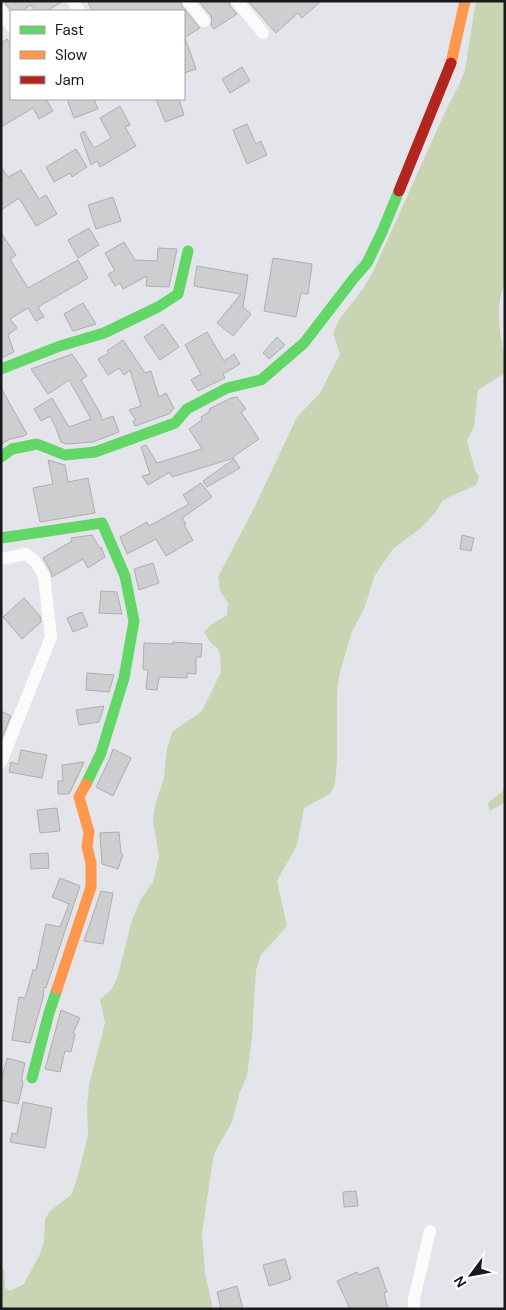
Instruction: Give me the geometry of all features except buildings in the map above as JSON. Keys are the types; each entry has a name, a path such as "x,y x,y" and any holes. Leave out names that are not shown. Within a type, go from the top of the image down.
{"street":[{"path":"188,1 204,21"},
{"path":"237,1 263,33"},
{"path":"1,457 12,449 37,444 65,455 95,452 174,423 187,409 227,388 261,380 304,343 367,264 450,67 465,1"},
{"path":"1,10 10,24"},
{"path":"1,369 60,346 104,333 158,308 178,294 188,251"},
{"path":"1,538 102,523 125,576 134,620 124,678 104,744 79,797 89,832 88,847 91,887 49,1013 32,1078"},
{"path":"1,559 26,554 35,561 44,576 51,637 1,762"},
{"path":"414,1309 414,1299 430,1231"}],"green space":[{"path":"476,1 505,1 505,283 501,294 499,317 505,373 478,390 474,427 467,441 475,470 479,477 476,485 443,500 435,513 421,528 393,549 375,575 364,609 351,634 339,676 337,691 337,761 335,784 331,793 304,808 297,845 277,881 287,926 261,955 256,970 252,1037 247,1076 239,1095 232,1122 213,1158 202,1234 205,1273 213,1309 1,1309 1,1269 4,1270 5,1288 10,1291 24,1284 40,1254 44,1241 45,1219 50,1211 71,1195 77,1179 88,1135 87,1107 89,1085 105,1023 100,999 111,990 117,979 132,920 141,899 153,882 159,856 153,821 155,805 164,778 167,749 172,732 202,711 221,672 218,649 211,643 204,632 209,626 227,615 228,603 220,591 218,577 253,510 297,417 320,393 340,354 333,333 339,320 373,272 465,70"},
{"path":"505,789 505,803 489,811 488,803"}],"traffic: fast":[{"path":"1,457 12,449 37,444 65,455 95,452 175,423 187,409 227,388 261,380 304,343 367,263 399,191"},
{"path":"1,369 60,346 104,333 158,307 178,294 188,251"},
{"path":"1,538 102,523 125,576 134,621 124,678 101,753 86,784"},
{"path":"32,1078 57,989"}],"traffic: slow":[{"path":"451,63 465,1"},
{"path":"57,989 91,887 91,863 87,847 89,832 79,797 86,784"}],"traffic: jam":[{"path":"399,191 451,63"}]}
